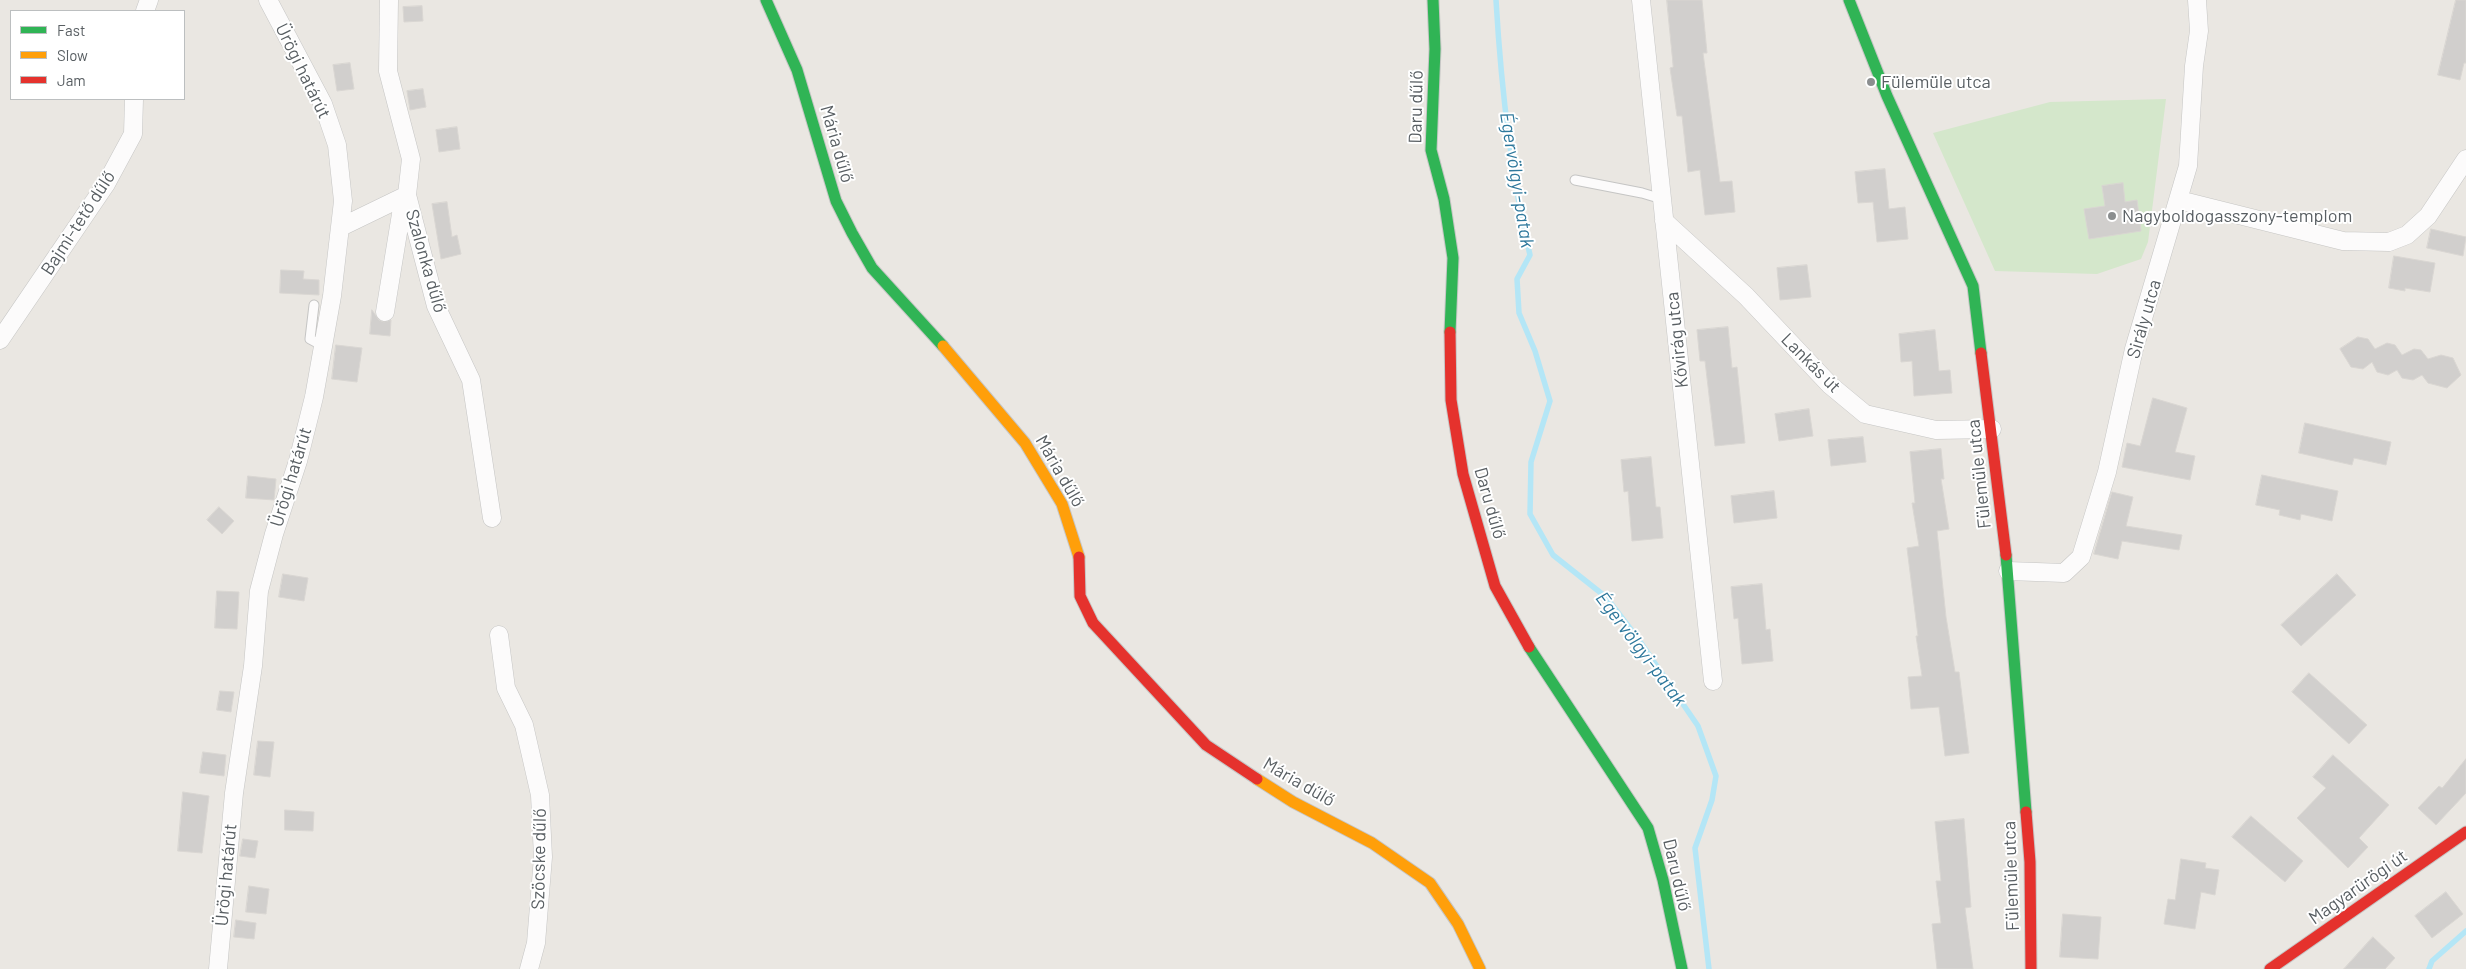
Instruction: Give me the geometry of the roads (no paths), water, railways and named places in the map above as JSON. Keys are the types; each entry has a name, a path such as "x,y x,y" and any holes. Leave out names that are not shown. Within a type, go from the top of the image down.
{"street":[{"name":"Ürögi határút","path":"218,969 232,812 253,666 259,591 274,534 298,461 314,397 344,201 337,145 323,104 268,0"},
{"name":"Szalonka dűlő","path":"389,0 388,71 411,159 407,195 436,306 471,380 492,518"},
{"name":"Mária dűlő","path":"766,0 797,70 836,201 852,233 872,268 931,332 1025,444 1062,504 1079,553 1080,596 1093,623 1206,746 1293,802 1372,843 1430,883 1458,924 1480,969"},
{"name":"Daru dűlő","path":"1433,0 1435,68 1431,150 1444,198 1453,258 1450,342 1451,400 1463,474 1495,586 1516,627 1648,828 1659,860 1670,924 1682,969"},
{"name":"Kővirág utca","path":"1641,0 1713,681"},
{"name":"Fülemüle utca","path":"1849,0 1887,96 1973,286 2008,571 2030,862 2032,969"},
{"name":"Sirály utca","path":"2008,571 2064,573 2081,557 2107,472 2134,349 2188,166 2194,66 2199,31 2197,0"},
{"name":"Bajmi-tető dűlő","path":"0,340 106,184 133,134 134,100"},
{"path":"2179,200 2343,241 2389,242 2408,234 2428,216 2466,159"},
{"path":"341,227 407,195"},
{"path":"385,312 402,208 407,195"},
{"name":"Lankás út","path":"1664,221 1746,296 1830,385 1865,414 1936,430 1992,429"},
{"name":"Szöcske dűlő","path":"499,635 506,688 524,725 540,795 543,857 536,943 529,969"},
{"name":"Magyarürögi út","path":"2270,969 2466,832"}],"lane":[{"path":"1576,180 1642,193 1662,200"},
{"path":"314,305 310,339 323,346"}],"waterway":[{"name":"Égervölgyi-patak","path":"1496,0 1507,128 1517,192 1530,255 1517,279 1519,313 1535,351 1550,401 1531,462 1530,514 1553,555 1606,597 1639,640 1698,726 1716,776 1712,800 1695,848 1709,969"},
{"path":"2429,969 2432,961 2466,931"}],"place":[{"name":"Fülemüle utca","path":"1871,82"},
{"name":"Nagyboldogasszony-templom","path":"2112,216"}]}
